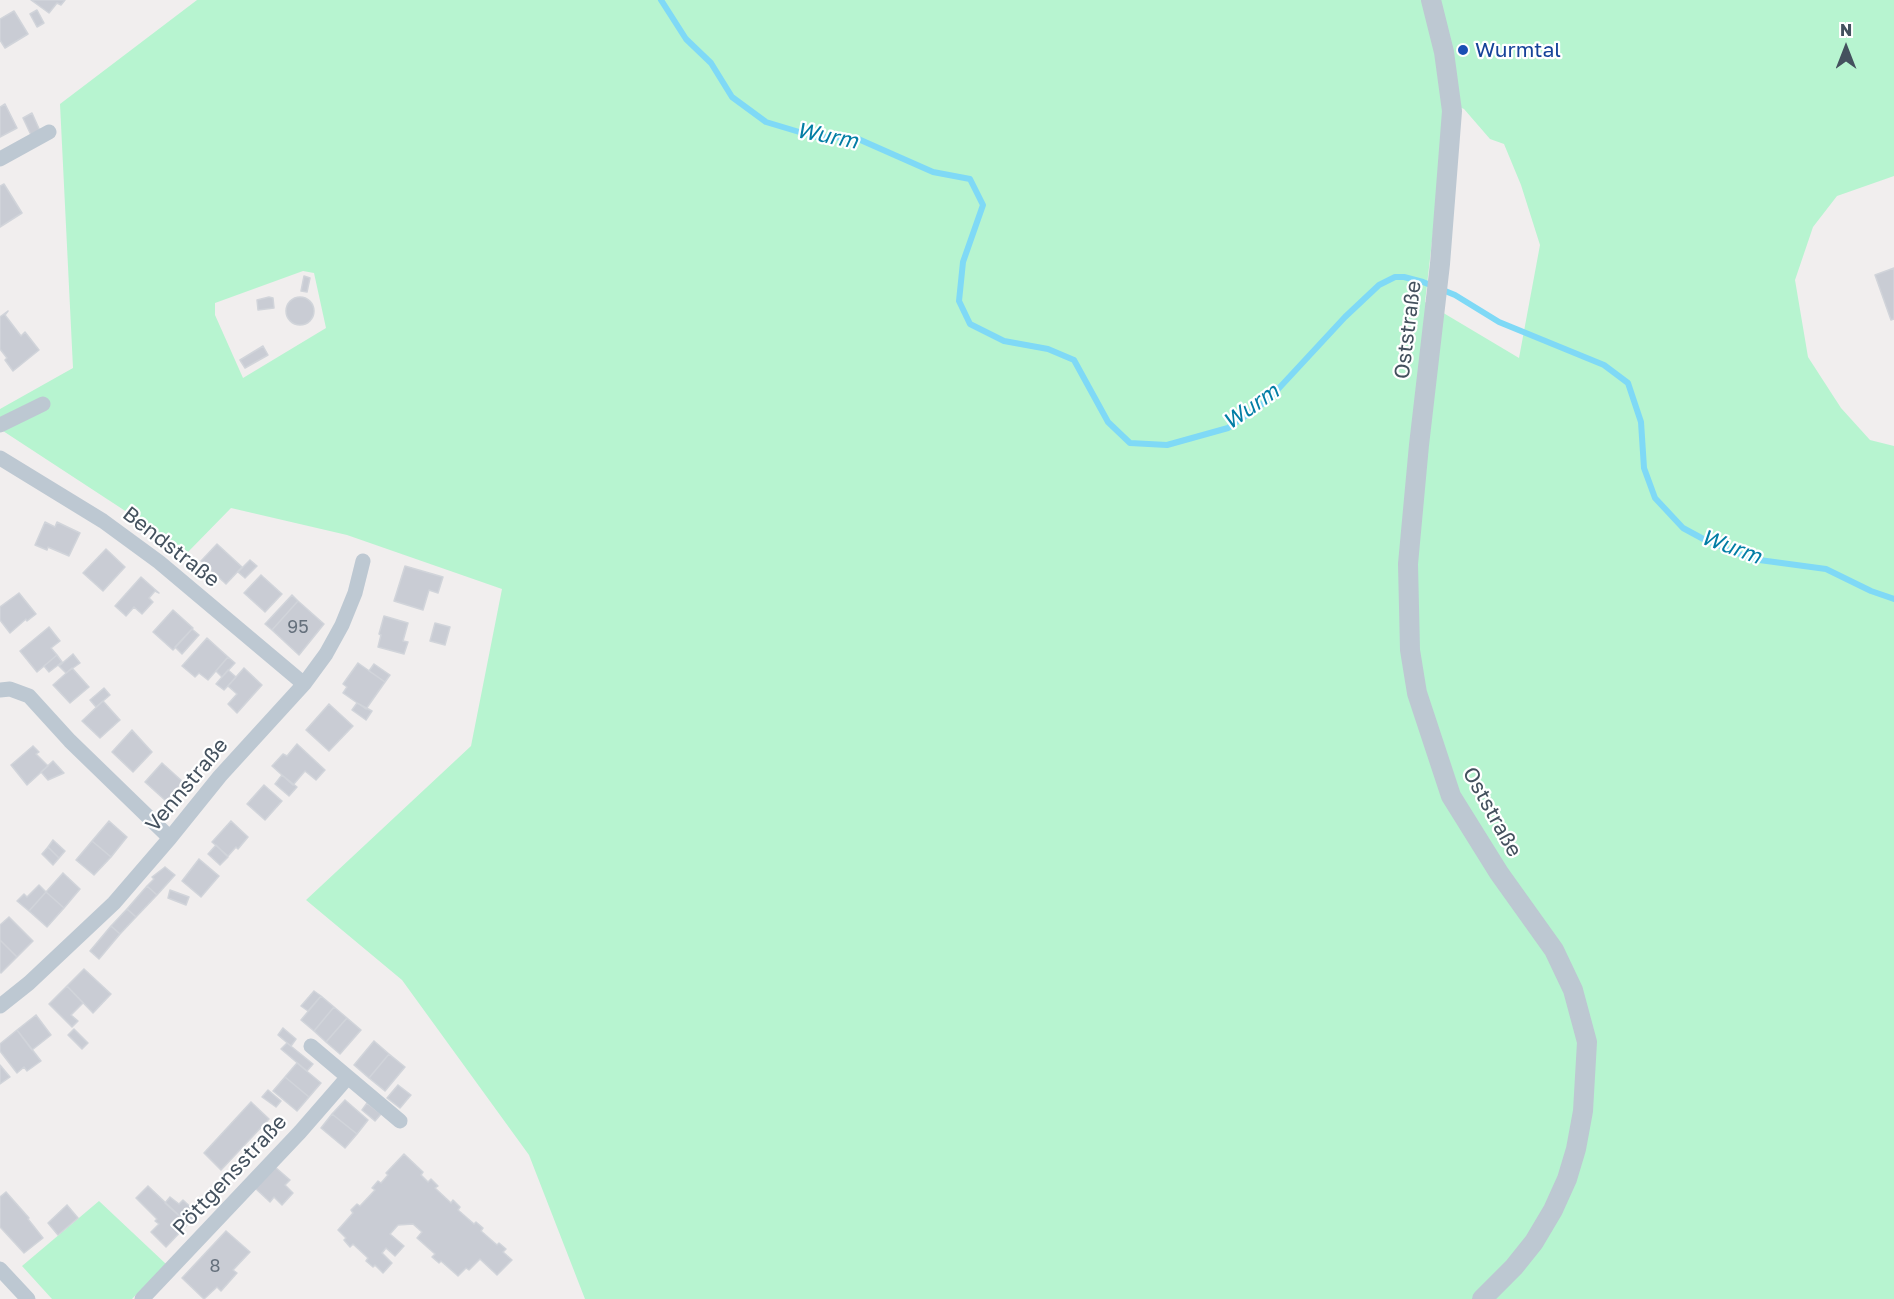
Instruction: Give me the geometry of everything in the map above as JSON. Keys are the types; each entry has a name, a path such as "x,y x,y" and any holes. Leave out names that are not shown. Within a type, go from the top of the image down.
{"street":[{"name":"Oststraße","path":"1431,0 1444,52 1452,111 1440,264 1408,564 1410,650 1417,693 1451,796 1499,873 1554,950 1573,990 1587,1042 1583,1111 1576,1149 1567,1179 1553,1210 1534,1242 1514,1268 1482,1299"},
{"path":"0,159 49,132"},
{"path":"0,425 43,404"},
{"name":"Bendstraße","path":"0,458 103,521 159,561 304,684"},
{"name":"Vennstraße","path":"0,1006 29,983 114,903 220,776 304,684 326,654 342,625 355,593 363,561"},
{"path":"0,690 10,689 29,696 70,741 170,838"},
{"path":"311,1046 400,1121"},
{"name":"Pöttgensstraße","path":"142,1299 300,1132 347,1077"},
{"path":"0,1269 28,1299"}],"green space":[{"path":"197,0 1894,0 1894,176 1837,196 1813,227 1795,280 1808,357 1841,408 1870,440 1894,446 1894,1299 585,1299 529,1155 402,980 306,900 471,746 502,589 347,535 231,508 188,552 0,429 0,409 73,368 60,104","holes":["1448,102 1464,109 1490,139 1504,144 1521,185 1540,245 1519,358 1425,302","303,271 314,273 326,328 243,378 215,315 215,303"]},
{"path":"99,1201 166,1264 132,1299 52,1299 22,1266"}],"building":[{"path":"31,0 65,0 61,5 57,3 49,13"},
{"path":"37,10 44,23 37,27 30,14"},
{"path":"14,11 28,34 5,48 0,40 0,19"},
{"path":"5,104 17,128 0,137 0,107"},
{"path":"32,113 40,131 31,135 23,118"},
{"path":"4,184 22,213 0,227 0,186"},
{"path":"1894,268 1894,319 1891,320 1875,275"},
{"path":"304,276 310,278 307,292 301,291"},
{"path":"300,297 310,301 314,311 310,321 300,325 290,321 286,311 290,301"},
{"path":"273,298 274,308 258,310 257,300"},
{"path":"8,311 5,315 21,336 25,332 39,350 13,371 0,349 0,317"},
{"path":"263,346 268,355 245,368 240,360"},
{"path":"45,522 55,527 57,522 80,533 69,556 48,547 47,550 35,545"},
{"path":"217,544 242,567 226,584 201,561"},
{"path":"106,549 125,567 103,591 83,573"},
{"path":"250,560 257,566 245,578 238,572"},
{"path":"405,566 443,577 438,593 429,590 423,610 394,601"},
{"path":"261,575 282,594 265,612 244,593"},
{"path":"141,577 159,593 155,591 149,598 153,602 142,614 134,607 126,616 115,606"},
{"path":"19,593 36,614 27,621 26,619 10,633 0,620 0,607"},
{"path":"292,595 298,601 272,630 265,624"},
{"path":"298,601 324,624 299,655 272,630"},
{"path":"173,610 193,628 173,650 153,632"},
{"path":"384,616 408,623 403,641 408,642 404,654 378,647"},
{"path":"435,623 450,627 445,645 430,641"},
{"path":"49,627 60,641 51,648 57,655 37,672 20,651"},
{"path":"192,629 199,635 182,654 175,647"},
{"path":"207,638 228,657 208,680 199,673 195,677 182,666"},
{"path":"73,654 80,663 66,673 59,666"},
{"path":"57,655 62,662 49,672 44,666"},
{"path":"228,657 235,663 222,677 216,671"},
{"path":"358,663 385,682 366,709 343,693 347,687 343,684"},
{"path":"374,664 390,675 385,682 369,671"},
{"path":"72,668 89,687 70,703 53,685"},
{"path":"244,668 262,685 237,713 228,704 237,694 228,686"},
{"path":"228,670 236,677 224,690 216,684"},
{"path":"104,688 110,695 96,707 90,700"},
{"path":"103,701 120,720 100,738 82,721"},
{"path":"357,703 372,711 366,720 352,710"},
{"path":"329,704 353,726 329,751 306,730"},
{"path":"132,730 152,752 133,772 112,752"},
{"path":"297,744 325,770 316,780 305,771 293,785 272,766 283,754 287,756"},
{"path":"33,746 39,752 36,754 48,766 27,785 11,765"},
{"path":"53,761 64,773 48,780 41,772"},
{"path":"162,763 183,782 166,801 145,782"},
{"path":"282,775 297,787 289,796 275,784"},
{"path":"264,785 282,801 265,820 247,804"},
{"path":"109,821 127,837 111,857 92,841"},
{"path":"231,821 248,837 238,849 236,847 228,856 212,842"},
{"path":"53,840 65,851 59,858 48,847"},
{"path":"92,841 111,857 94,875 76,860"},
{"path":"216,845 228,857 220,865 208,854"},
{"path":"48,847 59,858 53,865 42,854"},
{"path":"199,859 219,876 201,897 182,881"},
{"path":"165,867 175,875 157,895 147,886 154,879 152,877"},
{"path":"63,873 80,889 64,908 46,892"},
{"path":"39,885 46,892 29,911 17,901 24,894 27,897"},
{"path":"147,886 157,895 136,917 127,909"},
{"path":"170,890 189,897 186,905 168,898"},
{"path":"46,892 64,908 47,927 29,911"},
{"path":"127,909 136,917 120,934 111,926"},
{"path":"9,917 33,941 17,957 0,940 0,925"},
{"path":"111,926 120,934 99,959 90,951"},
{"path":"0,940 17,957 1,973 0,972"},
{"path":"84,969 111,994 93,1013 67,986"},
{"path":"67,986 83,1003 71,1015 78,1021 72,1027 49,1004"},
{"path":"314,991 321,996 308,1011 301,1006"},
{"path":"321,996 334,1007 314,1031 301,1020"},
{"path":"334,1007 347,1018 326,1042 314,1031"},
{"path":"36,1015 51,1035 32,1050 17,1030"},
{"path":"347,1018 361,1030 340,1054 326,1042"},
{"path":"283,1028 296,1039 291,1046 278,1035"},
{"path":"74,1029 88,1043 82,1049 68,1035"},
{"path":"17,1030 41,1061 27,1071 24,1067 17,1073 0,1051 0,1044"},
{"path":"374,1041 389,1054 369,1078 354,1065"},
{"path":"287,1043 313,1064 307,1071 281,1049"},
{"path":"389,1054 405,1067 385,1091 369,1078"},
{"path":"297,1063 321,1083 309,1097 285,1077"},
{"path":"0,1065 10,1077 0,1084"},
{"path":"285,1077 309,1097 297,1111 273,1091"},
{"path":"398,1085 411,1095 400,1108 387,1098"},
{"path":"268,1090 281,1101 276,1107 262,1097"},
{"path":"345,1100 368,1120 357,1134 332,1114"},
{"path":"251,1102 269,1119 221,1170 204,1153"},
{"path":"367,1103 381,1114 375,1121 362,1110"},
{"path":"332,1114 357,1134 345,1148 321,1128"},
{"path":"404,1154 423,1172 421,1175 428,1182 431,1179 438,1186 435,1188 451,1203 453,1200 460,1207 458,1210 474,1224 476,1222 483,1228 481,1231 497,1245 499,1243 506,1249 503,1252 512,1260 497,1275 480,1259 469,1270 466,1268 458,1276 441,1261 439,1263 432,1257 435,1254 417,1238 422,1232 413,1224 398,1225 390,1234 404,1246 395,1256 386,1248 382,1253 392,1263 383,1273 375,1265 373,1267 366,1261 368,1258 353,1244 350,1247 344,1240 346,1238 338,1230 353,1213 351,1210 357,1204 360,1206 375,1190 372,1188 378,1181 381,1183 388,1175 386,1173"},
{"path":"275,1167 290,1180 285,1185 293,1193 282,1205 274,1197 270,1202 255,1188"},
{"path":"148,1186 188,1224 166,1247 151,1232 159,1224 155,1221 157,1219 136,1198"},
{"path":"6,1192 43,1238 24,1253 0,1227 0,1197"},
{"path":"170,1197 179,1204 183,1200 198,1214 188,1224 165,1203"},
{"path":"67,1205 78,1218 58,1235 48,1223"},
{"path":"226,1231 250,1252 233,1270 237,1273 221,1291 217,1287 204,1299 182,1278"}],"waterway":[{"name":"Wurm","path":"661,0 686,39 711,63 732,97 766,122 816,137 856,138 933,172 970,179 983,205 963,262 959,301 970,324 1004,341 1048,349 1074,360 1108,422 1130,443 1167,445 1228,428 1268,400 1345,317 1379,285 1395,277 1404,277 1455,295 1499,322 1604,365 1628,383 1641,422 1644,468 1655,498 1683,528 1707,541 1752,559 1826,569 1871,591 1894,599"}],"place":[{"name":"Wurmtal","path":"1463,50"}]}
